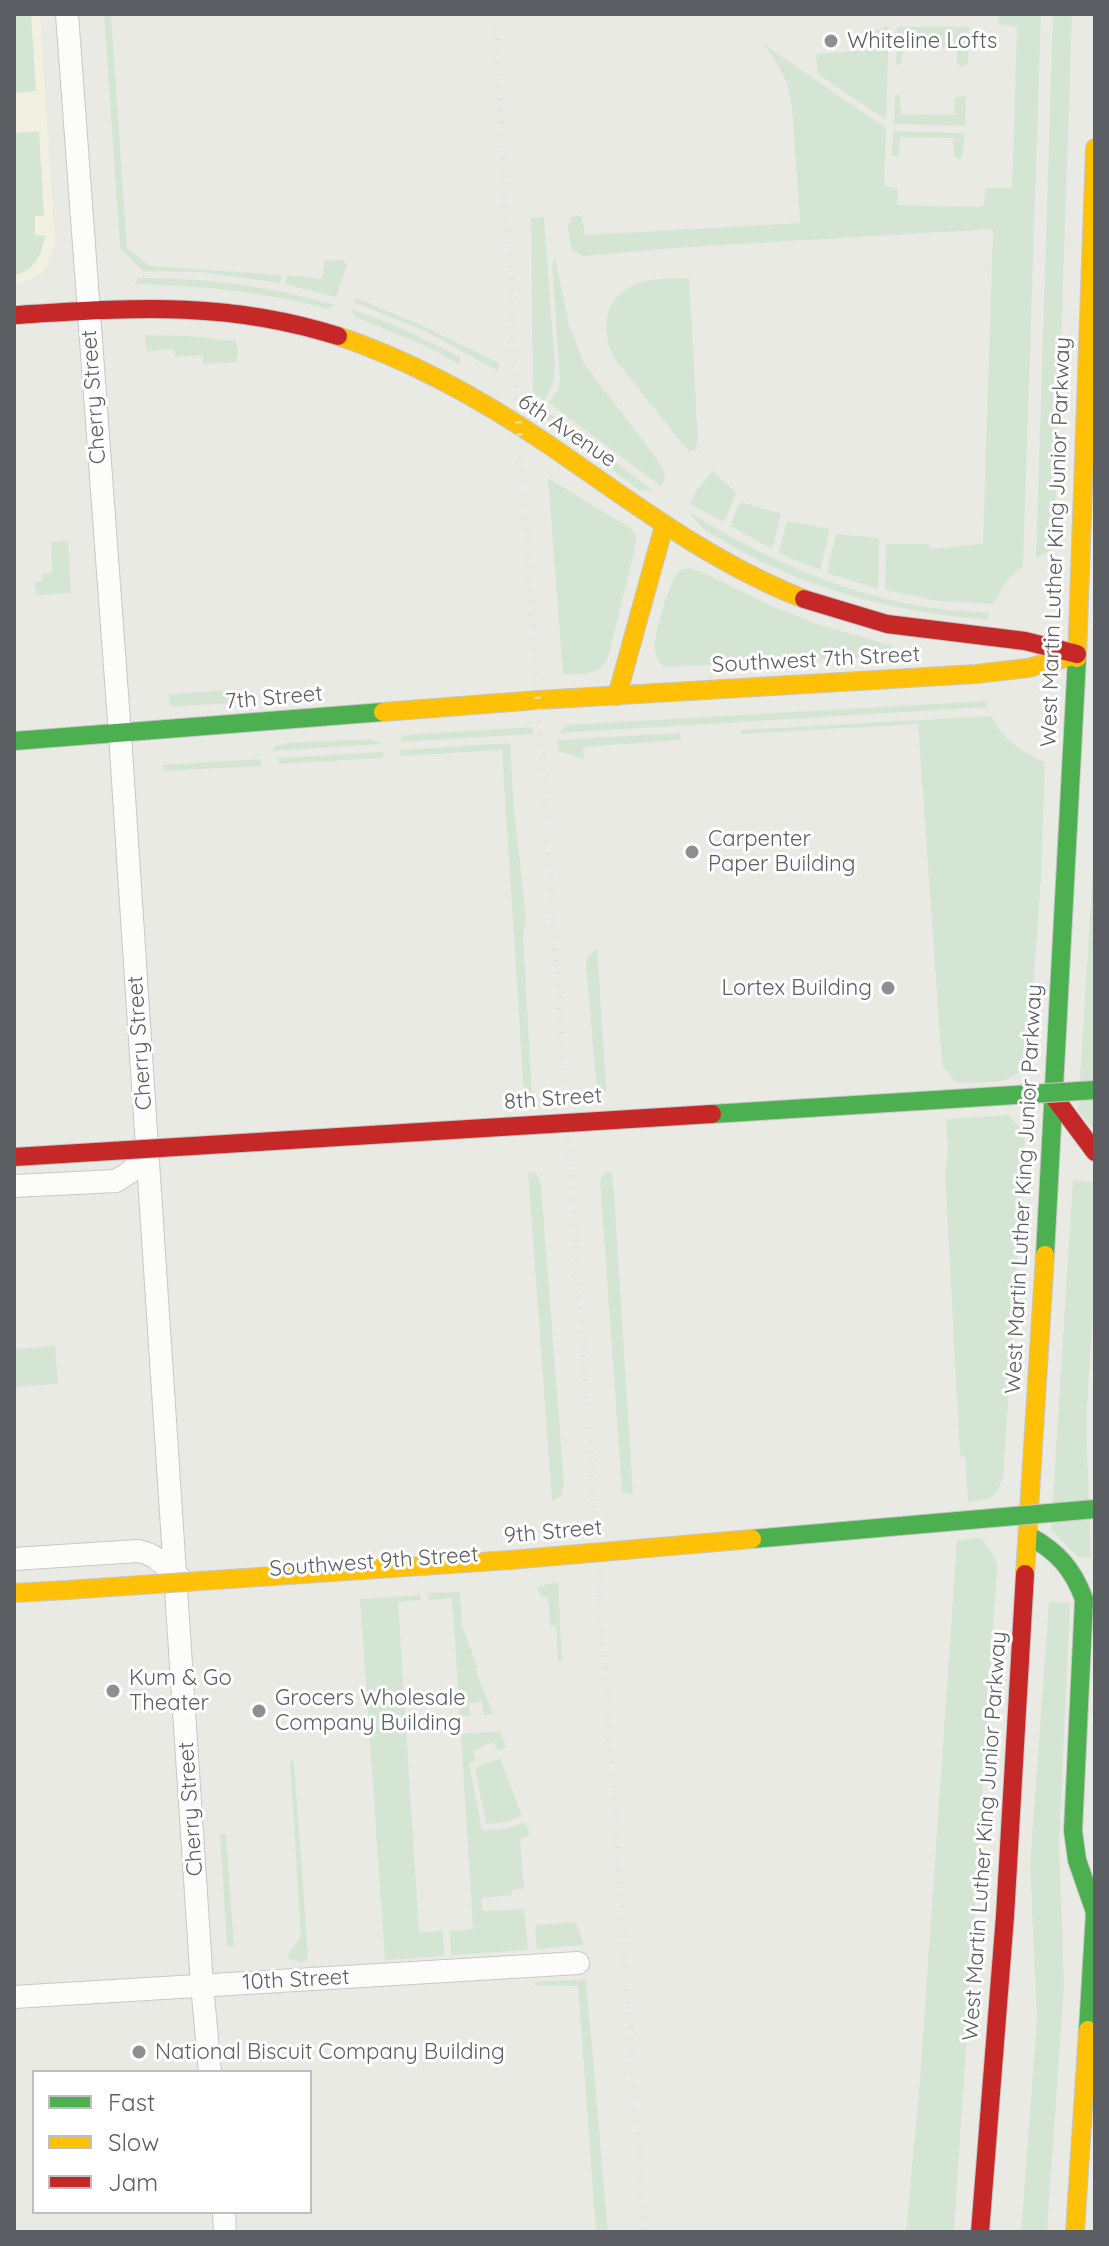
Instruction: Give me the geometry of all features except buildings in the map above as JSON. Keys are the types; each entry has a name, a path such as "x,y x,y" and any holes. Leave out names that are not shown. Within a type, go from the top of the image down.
{"main road":[{"name":"West Martin Luther King Junior Parkway","path":"980,2232 1005,1916 1054,1097 1086,654 1095,148"},
{"name":"6th Avenue","path":"14,315 172,308 267,317 306,326 378,351 435,378 506,419 664,526 729,565 807,601 901,627 1028,641 1086,654"},
{"path":"617,696 664,526"},
{"name":"Southwest 7th Street","path":"538,700 976,674 1028,668 1086,654"},
{"name":"7th Street","path":"14,741 538,700"},
{"name":"8th Street","path":"14,1157 1095,1090"},
{"path":"1054,1097 1095,1152"},
{"name":"9th Street","path":"14,1593 510,1560 1095,1509"},
{"path":"1029,1536 1049,1546 1064,1559 1077,1577 1084,1599 1073,1831 1077,1860 1095,1912 1075,2232"}],"street":[{"name":"Cherry Street","path":"67,14 120,735 210,2070"},
{"path":"14,1186 116,1181 130,1172 148,1152"},
{"name":"Southwest 9th Street","path":"176,1577 952,1517 985,1521 1029,1536"},
{"path":"14,1559 138,1551 160,1560 176,1577"},
{"name":"10th Street","path":"14,1997 578,1963"}],"shaded area":[{"path":"14,14 40,14 55,243 41,273 26,282 14,284"}],"green space":[{"path":"14,14 31,14 36,91 14,93"},
{"path":"104,14 111,14 127,248 150,266 282,275 280,283 200,272 143,271 120,248"},
{"path":"999,14 1041,14 1023,566 1007,580 993,604 939,601 885,590 886,544 929,544 930,549 983,544 993,229 583,256 571,249 568,226 571,218 577,215 582,217 585,235 800,223 792,107 787,82 762,43 886,128 884,185 898,189 897,205 983,207 986,188 1012,188 1017,27 1002,25 998,21"},
{"path":"1053,14 1072,14 1054,549 1036,558"},
{"path":"884,27 889,27 886,120 818,74 816,54 871,50 870,31 884,30"},
{"path":"897,27 969,27 968,63 963,67 957,64 957,48 903,46 902,63 896,66"},
{"path":"895,94 900,95 901,114 954,115 955,98 964,96 965,126 894,124"},
{"path":"39,131 44,216 35,216 35,235 45,236 36,261 27,270 14,275 14,133"},
{"path":"893,131 965,133 962,158 954,156 953,138 900,137 899,155 892,157"},
{"path":"544,217 555,370 553,385 544,401 533,392 531,218"},
{"path":"555,258 569,325 585,365 657,459 665,474 662,487 549,403 559,388 560,379 552,264"},
{"path":"342,260 347,264 336,297 285,284 287,275 323,279 324,261"},
{"path":"138,278 238,284 336,305 327,309 232,290 135,284"},
{"path":"689,278 698,448 689,452 615,359 606,328 610,307 623,291 647,281"},
{"path":"356,298 499,363 498,371 427,332 354,302"},
{"path":"351,309 399,327 460,357 460,365 426,346 355,317"},
{"path":"145,335 235,341 237,362 203,364 203,355 175,357 174,349 147,351"},
{"path":"533,400 654,491 639,490 533,409"},
{"path":"713,471 736,493 724,522 690,504 696,491"},
{"path":"548,478 630,528 636,535 607,661 587,674 563,674"},
{"path":"740,502 781,514 772,549 730,526"},
{"path":"691,513 750,547 842,586 907,603 990,613 988,620 922,612 825,588 734,547 704,529"},
{"path":"787,521 830,529 820,570 779,553"},
{"path":"836,534 879,538 878,589 827,573"},
{"path":"68,541 71,593 36,595 35,582 43,582 42,574 52,573 51,542"},
{"path":"689,568 817,624 893,646 893,653 888,656 664,667 655,650 659,622 678,571"},
{"path":"242,689 243,702 171,707 169,694"},
{"path":"986,701 988,707 559,733 566,725"},
{"path":"991,716 1014,744 1045,762 1041,878 1028,1059 1016,1075 1008,1079 956,1083 942,1065 918,724 741,734 741,730"},
{"path":"532,727 533,734 400,742 403,735"},
{"path":"680,733 681,740 583,747 584,759 559,751 557,740"},
{"path":"370,739 383,744 272,751 286,743"},
{"path":"510,743 526,918 523,935 532,1095 524,1095 502,750 401,756 400,750"},
{"path":"383,752 383,758 279,764 278,758"},
{"path":"260,759 261,766 163,771 163,765"},
{"path":"1095,834 1095,1130 1078,1111"},
{"path":"597,948 607,1091 597,1092 586,965 588,956"},
{"path":"1008,1115 1019,1126 1025,1142 1003,1478 990,1498 968,1502 965,1456 960,1455 945,1173 948,1150 946,1119"},
{"path":"612,1171 633,1495 622,1492 600,1180"},
{"path":"528,1172 536,1173 541,1186 564,1483 561,1496 552,1501"},
{"path":"1073,1180 1095,1182 1095,1283 1086,1420 1091,1558 1078,1557 1051,1530"},
{"path":"55,1346 58,1384 14,1387 14,1349"},
{"path":"981,1538 996,1558 997,1568 954,2232 906,2232 920,2079 957,1540"},
{"path":"558,1582 562,1661 558,1662 556,1626 550,1626 548,1597 542,1597 537,1587"},
{"path":"460,1592 462,1626 493,1714 484,1715 482,1702 469,1703 470,1716 460,1716 452,1598 429,1600 428,1593"},
{"path":"420,1595 421,1600 398,1602 419,1932 443,1931 444,1956 385,1960 360,1599"},
{"path":"1049,1602 1070,1603 1059,1847 1064,1985 1047,2232 1021,2232 1037,2019 1030,1865"},
{"path":"500,1731 506,1747 498,1751 494,1742 473,1751 476,1760 469,1763 482,1830 506,1829 525,1822 530,1835 520,1839 524,1889 512,1890 512,1895 482,1898 482,1911 524,1909 528,1950 451,1955 450,1931 473,1929 461,1734"},
{"path":"500,1758 522,1816 486,1824 475,1768"},
{"path":"290,1761 294,1762 308,1955 301,1963 289,1959 288,1954 301,1937"},
{"path":"220,1834 226,1834 234,1947 227,1946"},
{"path":"576,1922 584,1945 537,1949 535,1925"},
{"path":"586,1979 608,2232 596,2232 578,1986 533,1985 534,1982"}],"railway":[{"path":"497,14 516,386 644,2232"}],"traffic: fast":[{"path":"1045,1255 1077,658"},
{"path":"14,741 383,712"},
{"path":"712,1114 1095,1090"},
{"path":"752,1539 1095,1509"},
{"path":"1029,1536 1063,1562 1084,1599 1073,1831 1077,1860 1095,1912 1088,2030"}],"traffic: slow":[{"path":"1077,658 1095,148"},
{"path":"338,336 393,357 473,398 704,549 804,599"},
{"path":"617,696 664,526"},
{"path":"383,712 976,674 1028,668 1076,655"},
{"path":"1025,1574 1045,1255"},
{"path":"67,1590 510,1560 752,1539"},
{"path":"14,1593 67,1590"},
{"path":"1075,2232 1088,2030"}],"traffic: jam":[{"path":"14,315 177,309 256,317 338,336"},
{"path":"804,599 887,624 1025,641 1077,654"},
{"path":"1054,1097 1095,1152"},
{"path":"14,1157 712,1114"},
{"path":"980,2232 1005,1916 1025,1574"}],"place":[{"name":"Whiteline Lofts","path":"831,41"},
{"name":"Carpenter Paper Building","path":"692,852"},
{"name":"Lortex Building","path":"888,988"},
{"name":"Kum & Go Theater","path":"113,1691"},
{"name":"Grocers Wholesale Company Building","path":"259,1711"},
{"name":"National Biscuit Company Building","path":"139,2052"}]}
